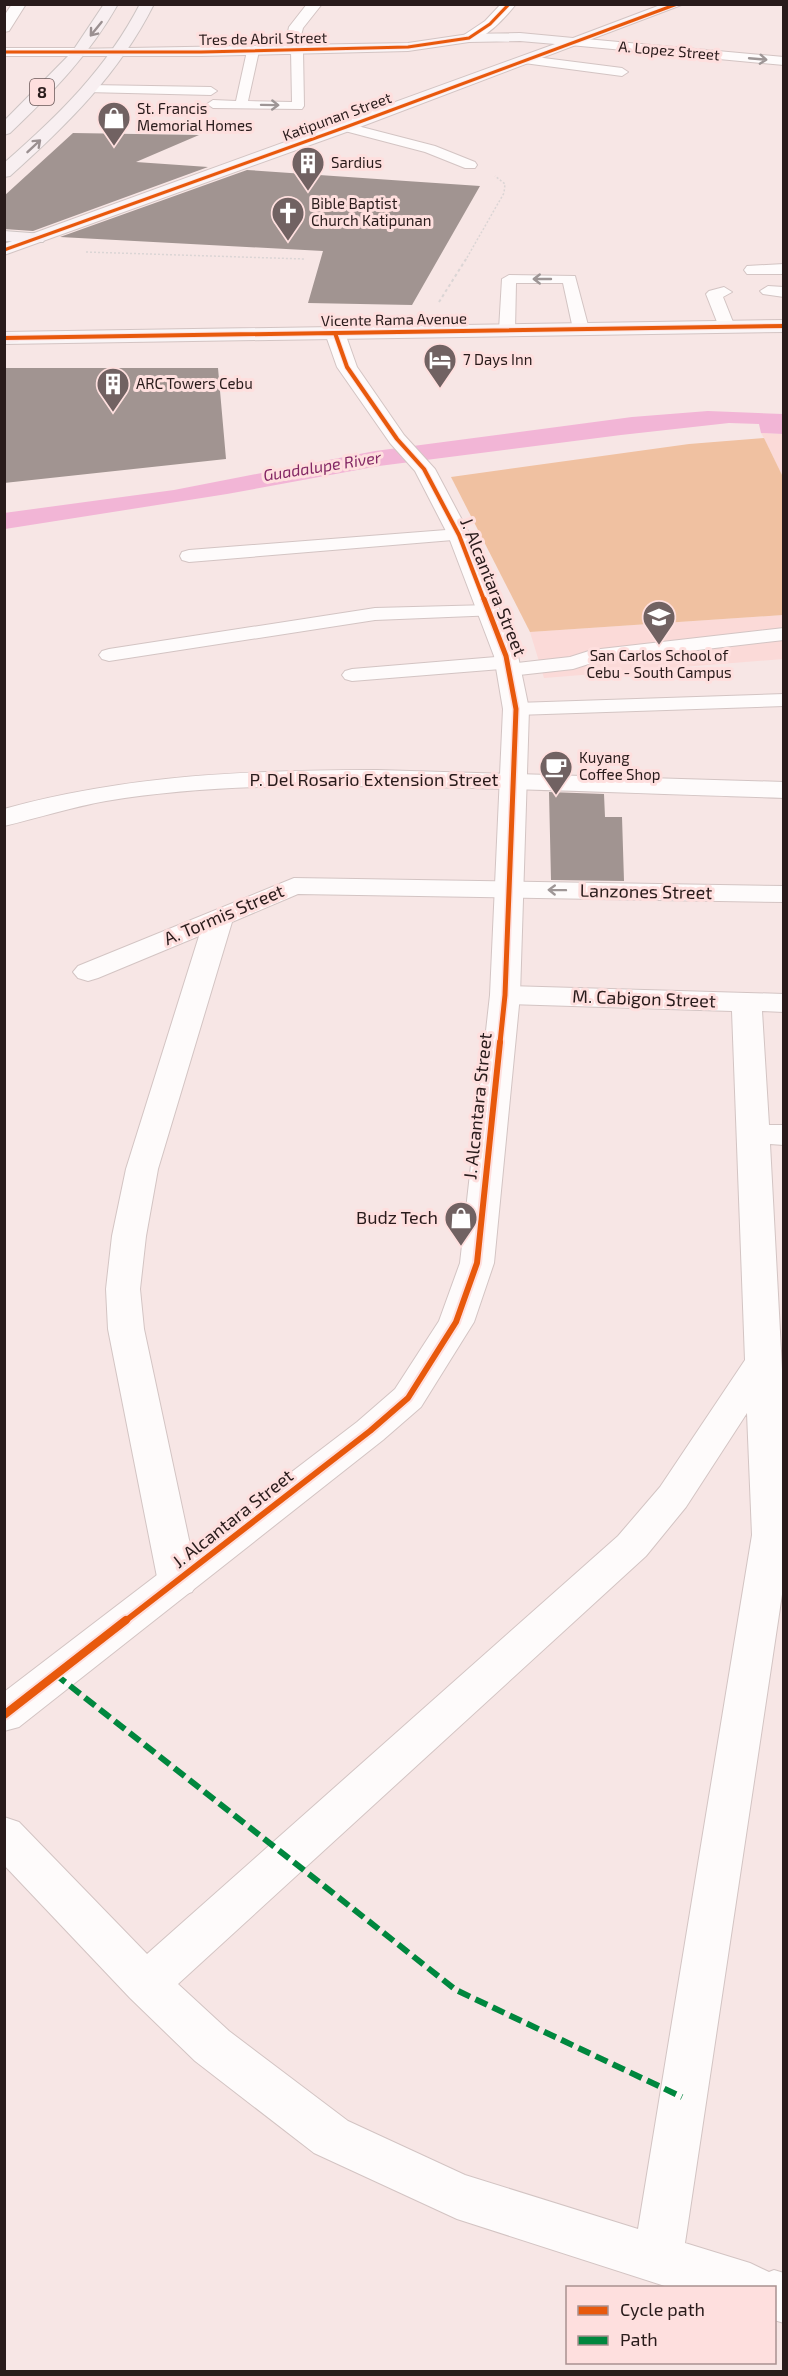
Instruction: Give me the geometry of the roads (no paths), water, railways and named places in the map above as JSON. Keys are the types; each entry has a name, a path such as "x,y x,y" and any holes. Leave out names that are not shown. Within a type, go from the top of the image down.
{"main road":[{"name":"8","path":"4,130 52,83 101,23 111,4"},
{"name":"8","path":"4,172 34,146 90,89 120,52 138,25 147,4"},
{"name":"Katipunan Street","path":"4,250 676,5"},
{"name":"A. Lopez Street","path":"490,24 520,37"},
{"name":"A. Lopez Street","path":"469,38 520,37 575,42"},
{"name":"Tres de Abril Street","path":"77,52 408,47 469,38"},
{"path":"4,236 38,238"},
{"name":"Vicente Rama Avenue","path":"7,338 783,326"}],"street":[{"path":"4,28 19,4"},
{"path":"294,50 296,27 315,4"},
{"name":"Tres de Abril Street","path":"469,38 490,24 509,4"},
{"name":"A. Lopez Street","path":"575,42 783,61"},
{"name":"Tres de Abril Street","path":"4,52 77,52"},
{"path":"753,270 783,269"},
{"name":"J. Alcantara Street","path":"4,1715 178,1582 370,1431 408,1398 456,1322 477,1263 505,995 516,710 508,663 459,535 423,469 397,439 347,367 335,333"},
{"name":"P. Del Rosario Extension Street","path":"4,818 32,809 80,800 219,780 373,778 783,790"},
{"name":"A. Tormis Street","path":"88,972 294,886 508,889"},
{"name":"Lanzones Street","path":"508,889 783,894"},
{"path":"178,1582 126,1329 123,1289 129,1236 142,1170 219,917"},
{"name":"M. Cabigon Street","path":"505,995 783,1002"},
{"path":"658,2259 771,1535 763,1361 772,1291 768,1135 747,1002"},
{"path":"146,1984 632,1546 673,1497 763,1361"},
{"path":"4,1835 146,1984 212,2046 331,2137 457,2196 744,2286"}],"lane":[{"path":"670,4 676,5"},
{"path":"90,89 212,98 241,105 298,106 294,50"},
{"path":"241,105 253,51"},
{"path":"528,60 622,72"},
{"path":"346,127 430,149 470,165"},
{"path":"507,330 509,279 570,279 581,329"},
{"path":"724,291 714,294 727,327"},
{"path":"189,556 459,535"},
{"path":"110,655 375,614 489,611"},
{"path":"352,675 508,663 573,663 592,656 783,634"},
{"path":"516,710 783,700"}],"water":[{"name":"Guadalupe River","path":"708,411 783,414 783,434 761,433 759,424 729,423 621,435 379,466 227,494 5,529 4,513 174,490 375,451 632,417"}],"place":[{"name":"St. Francis Memorial Homes","path":"114,147"},
{"name":"Sardius","path":"308,192"},
{"name":"Bible Baptist Church Katipunan","path":"288,242"},
{"name":"7 Days Inn","path":"440,389"},
{"name":"ARC Towers Cebu","path":"113,413"},
{"name":"San Carlos School of Cebu - South Campus","path":"659,646"},
{"name":"Kuyang Coffee Shop","path":"556,796"},
{"name":"Budz Tech","path":"461,1247"}]}
